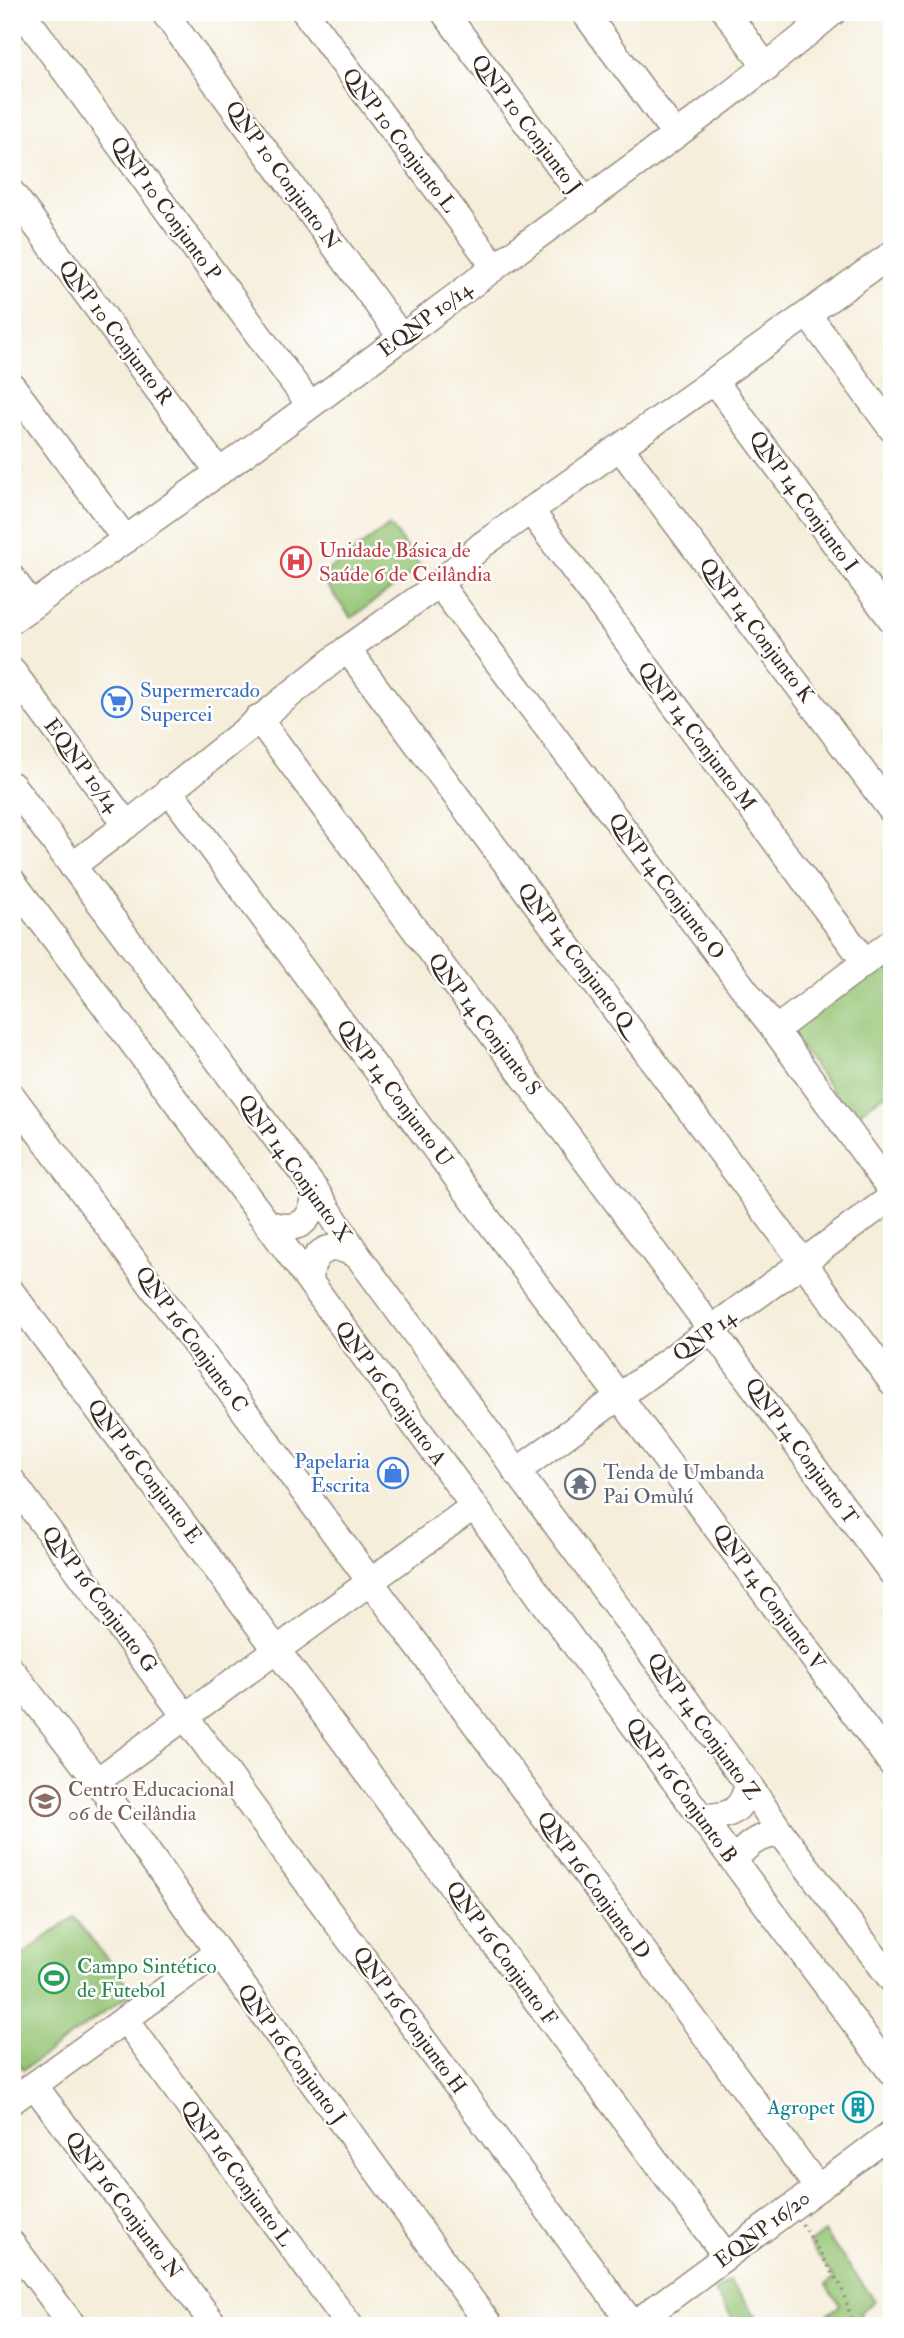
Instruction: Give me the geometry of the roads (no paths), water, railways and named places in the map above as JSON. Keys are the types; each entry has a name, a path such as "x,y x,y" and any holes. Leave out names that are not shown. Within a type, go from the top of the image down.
{"street":[{"name":"QNP 10 Conjunto P","path":"22,12 310,405"},
{"name":"QNP 10 Conjunto N","path":"164,12 402,338"},
{"name":"QNP 10 Conjunto L","path":"305,12 495,267"},
{"name":"QNP 10 Conjunto J","path":"444,12 586,202"},
{"path":"584,12 676,135"},
{"path":"726,12 767,68"},
{"name":"EQNP 10/14","path":"22,613 126,540 767,68 833,12"},
{"name":"QNP 10 Conjunto R","path":"12,192 219,471"},
{"name":"EQNP 10/14","path":"72,866 347,649 439,584 482,545 716,382 892,254"},
{"path":"808,315 892,429"},
{"name":"QNP 14 Conjunto I","path":"716,382 892,620"},
{"path":"12,386 126,540"},
{"name":"QNP 14 Conjunto K","path":"621,449 892,811"},
{"name":"QNP 14 Conjunto M","path":"530,510 865,962"},
{"path":"12,578 22,613"},
{"name":"QNP 14 Conjunto O","path":"439,584 775,1030 892,1191"},
{"name":"QNP 14 Conjunto Q","path":"347,649 892,1382"},
{"name":"EQNP 10/14","path":"12,671 127,825"},
{"name":"QNP 14 Conjunto S","path":"258,718 712,1329"},
{"name":"QNP 14 Conjunto X","path":"12,785 316,1191 358,1256 516,1472"},
{"name":"QNP 14 Conjunto U","path":"169,790 621,1396"},
{"name":"QNP 16 Conjunto A","path":"12,881 21,912 267,1223 474,1506"},
{"path":"775,1030 892,942"},
{"name":"QNP 16 Conjunto C","path":"12,1096 371,1582"},
{"path":"267,1223 284,1229 302,1223 314,1209 316,1191"},
{"name":"QNP 14","path":"516,1472 892,1197"},
{"path":"310,1281 310,1267 318,1255 331,1248 345,1248 358,1256"},
{"name":"QNP 16 Conjunto E","path":"12,1293 278,1649"},
{"name":"QNP 14 Conjunto T","path":"712,1329 892,1573"},
{"name":"QNP 14 Conjunto V","path":"621,1396 892,1764"},
{"name":"QNP 14 Conjunto Z","path":"516,1472 748,1784 782,1835 892,1980"},
{"name":"QNP 16 Conjunto G","path":"12,1481 187,1716"},
{"path":"97,1781 474,1506"},
{"name":"QNP 16 Conjunto B","path":"474,1506 892,2073"},
{"name":"QNP 16 Conjunto D","path":"371,1582 818,2188"},
{"name":"QNP 16 Conjunto F","path":"278,1649 726,2256"},
{"name":"QNP 16 Conjunto J","path":"12,1671 97,1781 490,2326"},
{"name":"QNP 16 Conjunto H","path":"187,1716 632,2325"},
{"path":"701,1816 719,1817 734,1811 745,1800 748,1784"},
{"path":"734,1861 743,1848 755,1839 782,1835"},
{"path":"12,2101 218,1952"},
{"name":"QNP 16 Conjunto L","path":"125,2019 350,2326"},
{"name":"QNP 16 Conjunto N","path":"34,2085 215,2326"},
{"name":"EQNP 16/20","path":"632,2325 892,2133"},
{"path":"12,2244 73,2326"}],"place":[{"name":"Unidade Básica de Saúde 6 de Ceilândia","path":"296,562"},
{"name":"Supermercado Supercei","path":"117,702"},
{"name":"Papelaria Escrita","path":"393,1473"},
{"name":"Tenda de Umbanda Pai Omulú","path":"580,1484"},
{"name":"Centro Educacional 06 de Ceilândia","path":"45,1801"},
{"name":"Campo Sintético de Futebol","path":"54,1978"},
{"name":"Agropet","path":"858,2107"}]}
